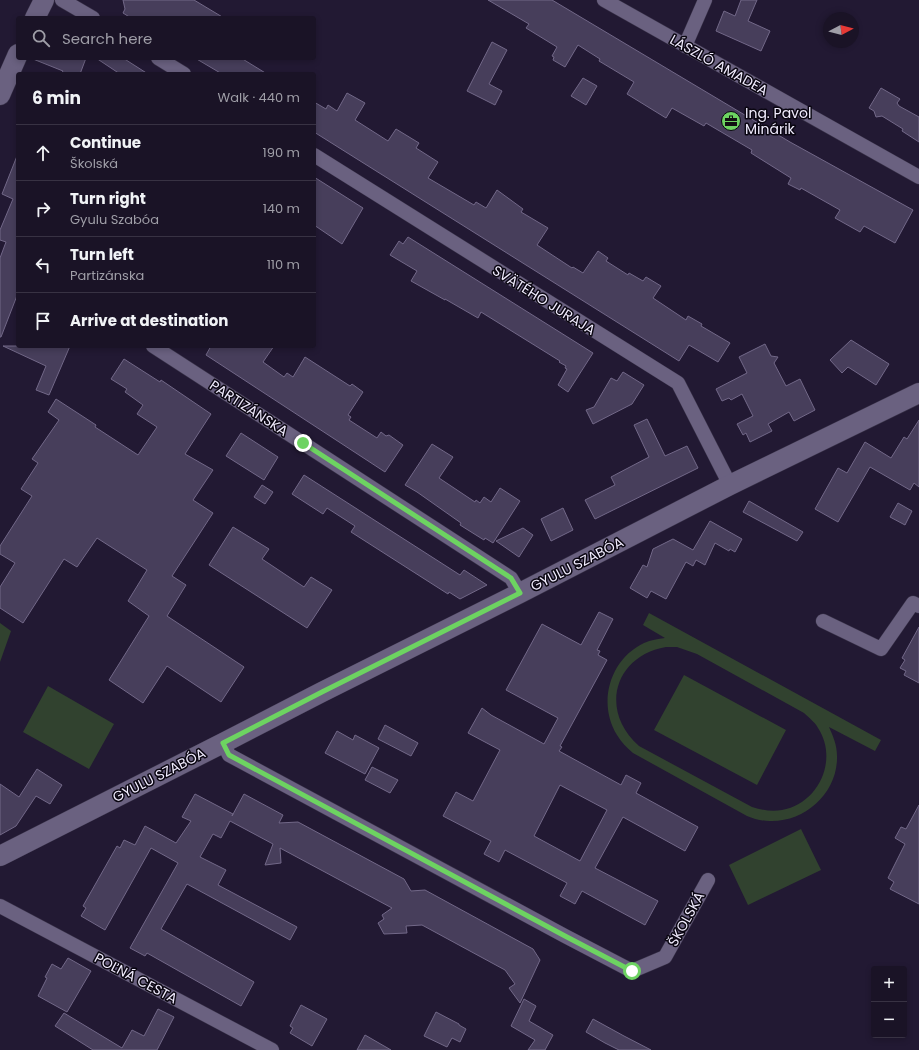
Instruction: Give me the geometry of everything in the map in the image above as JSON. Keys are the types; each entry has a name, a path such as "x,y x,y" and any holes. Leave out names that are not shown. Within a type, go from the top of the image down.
{"street":[{"path":"36,16 44,0"},
{"path":"62,0 90,16"},
{"name":"LÁSZLÓ AMADEA","path":"604,0 919,177"},
{"path":"685,46 706,0"},
{"path":"0,95 16,59"},
{"path":"161,60 181,72"},
{"name":"SVÄTÉHO JURAJA","path":"316,156 678,383 730,485"},
{"name":"PARTIZÁNSKA","path":"156,348 511,578 520,593"},
{"name":"GYULU SZABÓA","path":"0,856 730,485 919,392"},
{"path":"823,621 881,649 913,603 919,606"},
{"name":"ŠKOLSKÁ","path":"223,743 229,755 632,971 665,957 708,880"},
{"name":"POĽNÁ CESTA","path":"0,906 272,1050"}],"green space":[{"path":"649,613 881,740 875,751 829,727 837,756 836,769 826,793 807,810 796,816 783,820 764,821 747,816 633,753 624,745 617,735 611,723 608,709 610,683 615,671 632,650 644,643 665,638 643,625","holes":["666,647 677,647 697,654 804,713 815,724 824,740 826,753 825,766 821,779 815,790 806,799 795,806 778,811 752,807 639,746 627,732 619,717 616,702 618,687 624,673 634,661 648,652"]},
{"path":"0,623 11,631 0,662"},
{"path":"684,675 786,730 757,785 654,730"},
{"path":"48,686 114,724 89,769 23,732"},
{"path":"801,829 821,870 748,905 729,865"}],"building":[{"path":"123,0 194,0 221,16 128,16 123,13 125,9"},
{"path":"488,0 552,0 790,142 913,210 895,243 864,226 860,232 835,218 840,210 801,188 800,190 788,184 791,178 751,153 752,150 706,123 704,126 672,108 666,118 627,94 634,82 599,61 600,59 578,45 565,67 553,60 554,57 552,56 557,47 526,28 529,24"},
{"path":"741,0 757,0 748,21 770,31 761,51 716,31 724,11 735,16"},
{"path":"492,42 507,50 489,84 502,91 495,105 467,91"},
{"path":"36,60 85,60 81,72 62,72 63,71"},
{"path":"99,60 126,60 145,72 117,72"},
{"path":"198,60 244,60 264,72 219,72"},
{"path":"583,78 597,86 586,105 571,96"},
{"path":"881,88 900,99 897,103 899,106 919,117 919,142 902,131 903,129 882,116 876,117 874,111 869,108"},
{"path":"347,93 365,103 355,120 388,141 396,129 419,143 416,148 438,162 428,178 474,205 476,202 486,208 497,190 523,209 521,212 548,228 537,245 572,268 573,267 583,273 598,251 608,258 606,261 628,275 629,273 643,281 646,277 661,286 653,298 686,320 688,316 702,324 701,326 730,343 718,362 689,345 679,361 316,133 316,103 326,109 328,105 337,111"},
{"path":"16,159 16,298 0,337 0,258 6,242 0,240 0,230 13,199 2,194"},
{"path":"316,178 363,208 342,244 316,226"},
{"path":"408,237 593,353 568,392 558,385 567,369 565,368 566,366 559,362 560,361 481,312 478,318 411,281 417,271 390,255 399,241 403,244"},
{"path":"851,340 889,364 876,385 848,367 842,373 830,360"},
{"path":"765,344 771,356 778,357 774,363 786,386 800,379 815,410 794,421 789,412 768,424 772,431 750,442 746,433 743,435 737,424 753,416 742,394 731,400 729,398 722,401 716,389 747,373 739,357"},
{"path":"3,346 16,346 16,348 69,348 49,395 36,390 46,366"},
{"path":"210,348 273,348 263,362 284,377 287,373 293,377 305,357 350,386 352,384 363,392 348,415 351,417 349,420 377,438 381,432 386,436 389,435 403,445 385,472 206,355"},
{"path":"124,359 160,382 161,380 211,414 185,454 213,470 193,500 213,513 172,576 186,585 167,616 244,667 221,702 167,666 143,703 109,680 149,616 128,601 147,570 97,538 77,567 64,559 23,623 0,608 0,587 15,563 0,554 0,546 32,496 21,489 38,463 32,459 59,420 48,412 56,399 138,455 157,427 137,414 143,405 125,392 127,389 111,379"},
{"path":"623,372 644,385 632,404 593,424 586,410 594,407 611,378 617,381"},
{"path":"647,419 665,456 687,446 698,468 595,519 585,500 615,485 611,477 649,457 634,425"},
{"path":"919,420 919,487 914,483 910,490 870,467 838,522 815,509 838,468 847,473 865,442 891,458 904,437 907,439"},
{"path":"241,433 278,457 264,480 226,456"},
{"path":"432,444 453,457 439,478 475,502 476,500 480,503 484,497 491,502 500,488 520,501 493,543 485,538 484,540 460,525 461,523 405,485"},
{"path":"304,475 460,575 464,570 487,585 460,599 449,592 448,594 351,532 355,526 327,508 323,514 292,494"},
{"path":"262,485 273,492 265,504 254,497"},
{"path":"749,501 803,532 797,541 743,512"},
{"path":"898,503 912,511 905,525 890,517"},
{"path":"563,508 573,530 551,541 541,519"},
{"path":"710,521 742,539 735,552 730,549 729,551 715,543 705,565 696,560 693,566 686,562 666,599 651,591 647,598 630,588 643,565 647,567 653,549 673,539 693,550"},
{"path":"233,527 269,549 262,559 304,587 311,577 332,590 307,628 209,565"},
{"path":"523,528 533,535 519,557 496,541"},
{"path":"599,612 613,619 597,650 600,651 598,655 607,660 560,746 562,747 559,751 621,785 626,775 641,783 636,793 698,827 685,851 623,817 595,868 658,901 645,925 582,891 575,904 560,896 567,883 505,850 499,862 484,854 491,841 443,816 456,792 473,801 500,750 468,733 482,708 491,715 544,744 558,718 506,690 542,624 581,645","holes":["560,785 607,810 580,861 534,836"]},
{"path":"919,627 919,683 904,675 906,671 900,668 905,660 902,658"},
{"path":"385,725 418,743 411,756 378,739"},
{"path":"337,731 353,740 355,735 379,748 365,774 325,753"},
{"path":"372,767 398,780 390,793 365,780"},
{"path":"37,769 62,785 50,804 36,796 16,826 0,835 0,784 19,797"},
{"path":"195,794 233,814 232,816 244,794 283,815 279,823 298,822 404,879 411,891 425,890 533,949 540,960 520,1003 509,988 515,984 505,970 422,925 406,926 407,933 384,934 378,923 384,919 382,915 392,908 280,848 281,863 265,865 273,844 230,821 221,838 213,834 200,857 226,870 218,885 297,927 290,940 187,884 161,929 254,982 241,1006 147,953 145,956 130,948 178,863 151,848 105,930 81,916 86,908 83,906 117,846 120,848 124,840 135,845 145,826 176,843 191,821 182,817"},
{"path":"919,805 919,904 890,889 894,882 888,878 905,844 895,838 901,827 906,829"},
{"path":"68,958 91,971 67,1012 38,996 47,978 45,977 52,964 61,969"},
{"path":"524,999 536,1006 529,1021 553,1035 545,1050 528,1050 535,1040 511,1026"},
{"path":"301,1005 327,1019 312,1046 290,1033 293,1028 290,1026"},
{"path":"158,1009 174,1017 157,1050 93,1050 55,1026 64,1013 122,1048 132,1030 144,1036"},
{"path":"436,1012 466,1029 460,1042 452,1038 447,1047 424,1036"},
{"path":"593,1019 651,1050 619,1050 605,1043 586,1032"},
{"path":"365,1035 391,1050 357,1050"}],"place":[{"name":"Ing. Pavol Minárik","path":"731,121"}],"route":[{"path":"303,443 511,578 520,593 223,743 229,755 632,971"}]}
